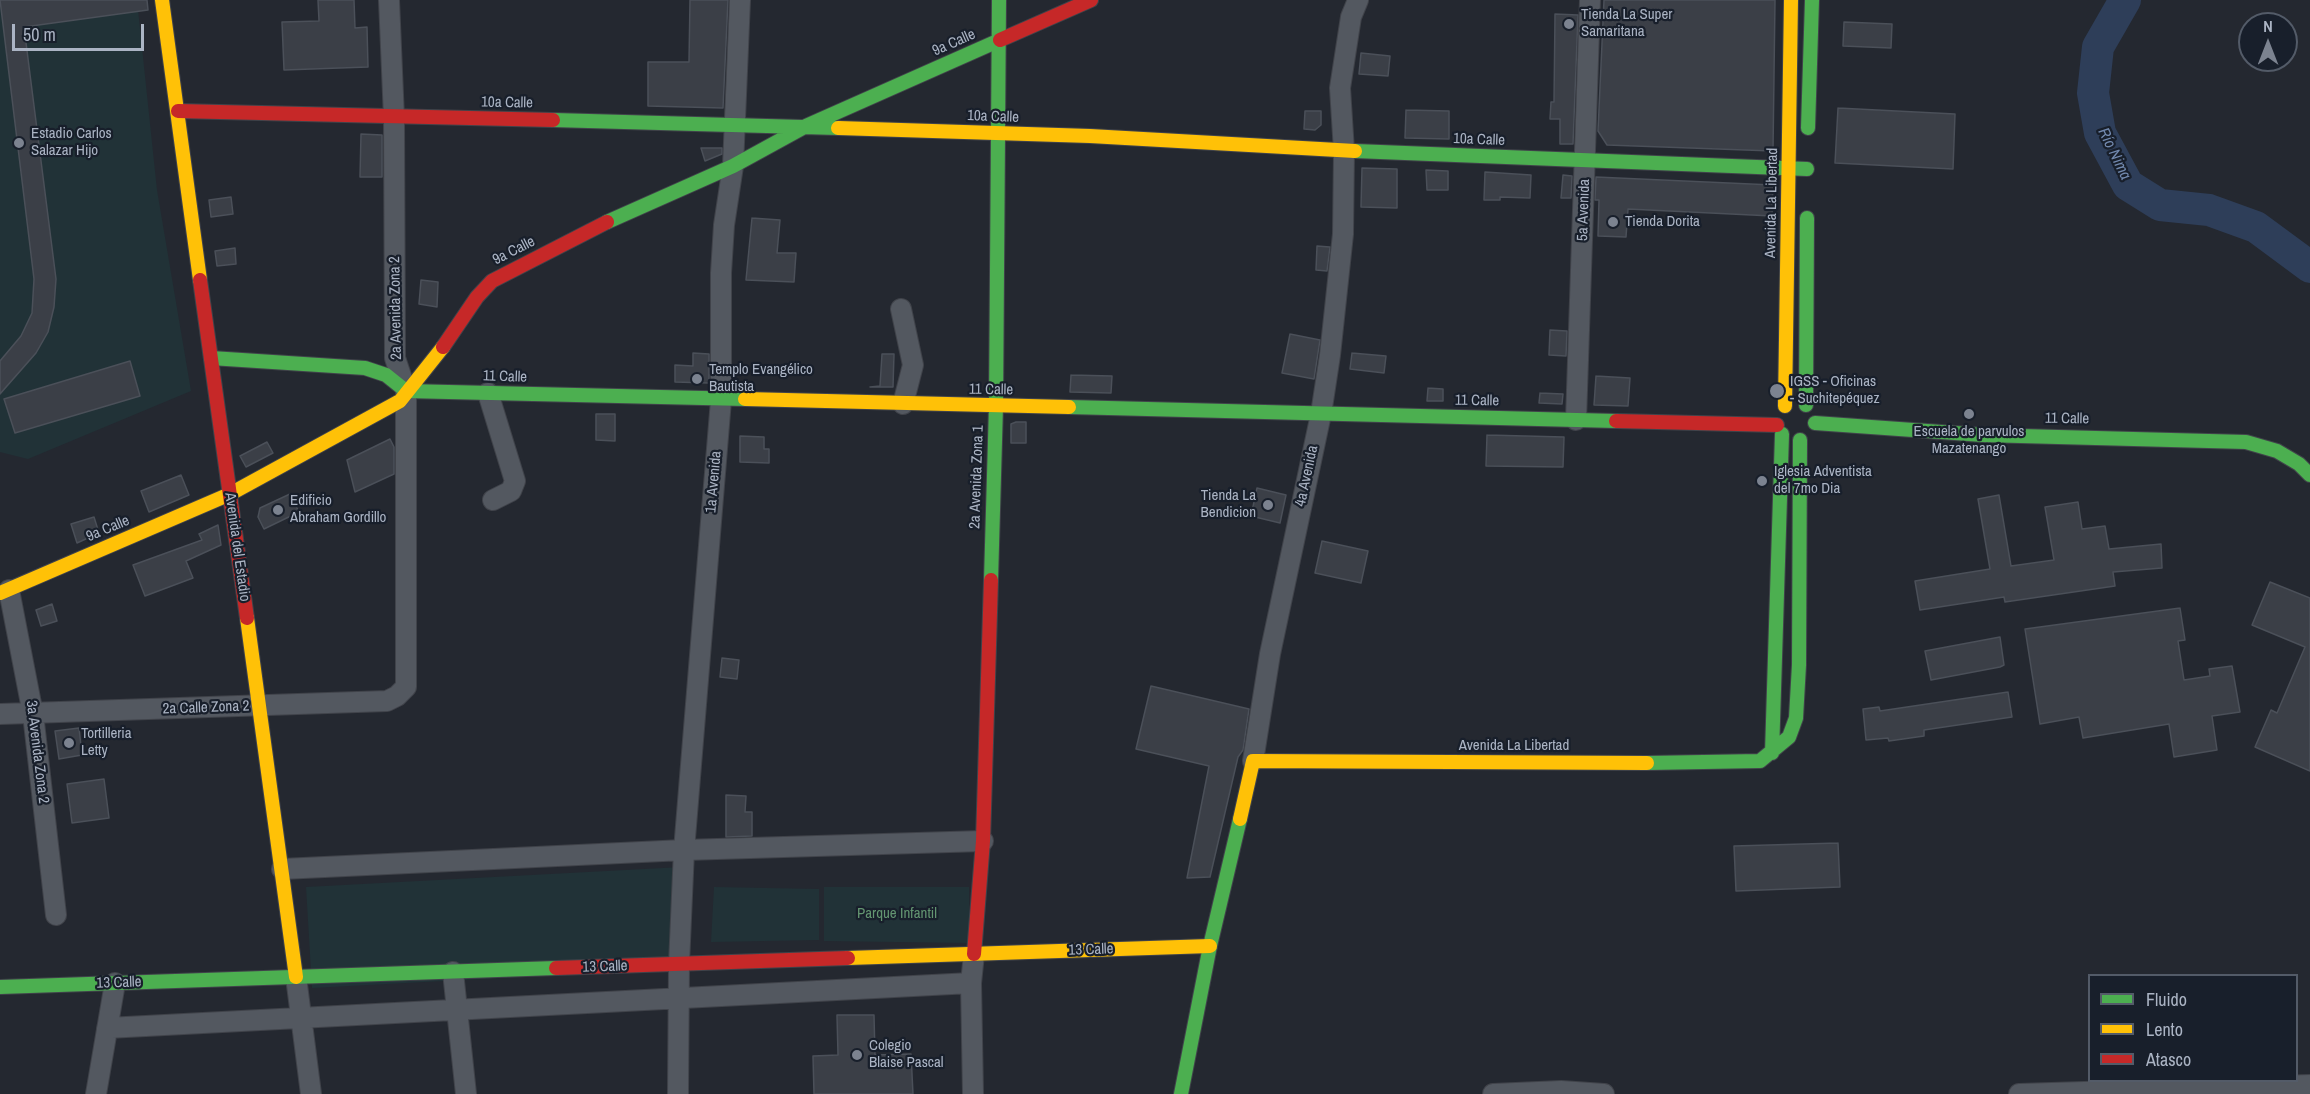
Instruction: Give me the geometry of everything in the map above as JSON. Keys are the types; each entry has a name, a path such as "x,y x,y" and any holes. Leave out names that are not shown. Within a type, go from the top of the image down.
{"street":[{"name":"Avenida del Estadio","path":"162,0 311,1094"},
{"name":"2a Avenida Zona 2","path":"389,0 394,118 395,358 406,391 406,687"},
{"name":"1a Avenida","path":"678,1094 679,964 684,850 721,400 722,264 724,225 733,166 740,0"},
{"name":"2a Avenida Zona 1","path":"974,954 983,841 996,406 999,0"},
{"name":"9a Calle","path":"5,592 230,494 400,401 492,281 615,218 733,166 806,126 1091,0"},
{"name":"4a Avenida","path":"1181,1094 1210,946 1253,761 1272,642 1321,414 1330,356 1343,234 1344,151 1340,88 1352,17 1358,0"},
{"name":"5a Avenida","path":"1576,420 1590,0"},
{"name":"Avenida La Libertad","path":"1785,406 1791,0"},
{"name":"10a Calle","path":"178,111 394,118 734,124 1090,136 1344,151 1789,168 1807,164 1812,0"},
{"path":"1806,405 1807,204"},
{"path":"902,309 913,364 903,404"},
{"path":"211,358 365,368 386,375 406,391"},
{"name":"11 Calle","path":"406,391 1576,420 1779,429"},
{"path":"488,393 515,481 511,491 493,500"},
{"path":"1772,753 1778,414 1785,406 1796,402 1806,405 1813,413 1815,423 1810,434 1800,440 1790,440 1779,429"},
{"name":"11 Calle","path":"1815,423 1983,435 2246,442 2277,451 2299,464 2310,475"},
{"name":"Avenida La Libertad","path":"1253,761 1745,764 1760,761 1789,737 1796,718 1799,666 1800,440"},
{"name":"3a Avenida Zona 2","path":"5,592 33,714 56,915"},
{"name":"2a Calle Zona 2","path":"0,714 387,701 398,696 406,687"},
{"path":"282,869 684,850 983,841"},
{"name":"13 Calle","path":"0,987 1210,946"},
{"path":"973,1094 971,983 974,954"},
{"path":"453,972 466,1094"},
{"path":"96,1094 115,983"},
{"path":"107,1028 971,983"},
{"path":"2019,1094 2310,1085"},
{"path":"1493,1094 1561,1091 1604,1094"}],"green space":[{"path":"0,0 137,0 157,190 191,391 28,459 0,452"},
{"path":"682,867 687,968 312,988 306,887"},
{"path":"714,887 819,889 819,940 711,942"},
{"name":"Parque Infantil","path":"824,887 969,887 969,943 824,941"}],"building":[{"path":"0,0 147,0 148,10 24,27 56,279 54,307 48,332 36,353 0,394 0,361 21,336 32,313 34,279"},
{"path":"318,0 354,0 355,28 367,27 368,67 284,70 282,22 319,21"},
{"path":"690,0 728,0 723,108 648,106 648,62 689,62"},
{"path":"1604,0 1775,0 1773,151 1607,145 1598,131"},
{"path":"1555,14 1578,15 1573,144 1560,144 1560,119 1550,119 1551,102 1554,102"},
{"path":"1844,22 1892,24 1891,48 1843,46"},
{"path":"1361,53 1390,56 1388,76 1359,74"},
{"path":"1838,108 1955,114 1953,169 1835,163"},
{"path":"1406,110 1449,111 1449,139 1405,138"},
{"path":"1305,111 1321,111 1321,125 1315,130 1304,129"},
{"path":"361,134 382,135 382,177 360,177"},
{"path":"701,148 722,148 722,154 705,161"},
{"path":"1362,168 1397,169 1397,208 1361,207"},
{"path":"1426,170 1448,171 1448,190 1427,190"},
{"path":"1485,172 1531,175 1530,198 1500,197 1500,200 1484,200"},
{"path":"1563,175 1572,176 1571,198 1561,198"},
{"path":"1596,177 1773,185 1772,216 1628,209 1626,237 1598,236 1599,200 1595,200"},
{"path":"231,197 233,214 211,217 209,200"},
{"path":"752,218 780,220 777,253 796,253 794,282 746,280"},
{"path":"1317,246 1330,247 1327,271 1316,270"},
{"path":"235,248 236,264 217,266 215,251"},
{"path":"421,280 438,282 437,307 419,304"},
{"path":"1550,330 1567,331 1566,356 1549,355"},
{"path":"1290,334 1320,340 1314,379 1282,373"},
{"path":"693,353 709,354 709,383 675,382 675,365 693,366"},
{"path":"1352,353 1386,356 1384,373 1350,369"},
{"path":"882,354 894,354 893,387 870,387 880,386"},
{"path":"130,361 140,396 15,433 4,399"},
{"path":"1071,375 1112,376 1111,393 1070,392"},
{"path":"1596,376 1630,378 1628,406 1594,405"},
{"path":"1428,388 1443,389 1443,401 1427,401"},
{"path":"1540,393 1563,394 1562,404 1539,403"},
{"path":"596,414 615,414 615,441 596,440"},
{"path":"1026,422 1026,443 1011,443 1011,424"},
{"path":"1487,435 1564,437 1563,467 1486,466"},
{"path":"740,436 764,437 764,449 769,449 769,463 740,462"},
{"path":"390,439 394,447 394,474 355,492 347,460"},
{"path":"267,442 273,453 246,467 240,456"},
{"path":"181,475 189,495 149,512 141,491"},
{"name":"Tienda La Bendicion","path":"1257,488 1286,495 1280,523 1251,516"},
{"name":"Edificio Abraham Gordillo","path":"290,494 299,512 264,529 258,517 260,508"},
{"path":"1999,495 2011,566 2054,560 2045,507 2078,502 2082,529 2105,526 2109,549 2161,544 2162,568 2113,572 2115,586 2005,602 2004,597 1920,610 1915,581 1990,569 1978,499"},
{"path":"94,517 99,533 77,543 71,524"},
{"path":"218,525 221,545 186,561 193,578 145,596 133,565 202,540 199,534"},
{"path":"1322,541 1368,551 1361,583 1315,573"},
{"path":"2270,582 2310,598 2310,771 2255,747 2271,710 2277,713 2305,647 2252,625"},
{"path":"52,604 57,621 41,626 36,610"},
{"path":"2180,608 2185,640 2178,641 2184,680 2210,676 2209,669 2232,666 2240,712 2212,716 2217,750 2174,757 2169,724 2083,738 2079,717 2040,724 2025,629"},
{"path":"2000,637 2004,665 1931,680 1925,651"},
{"path":"722,658 739,660 737,679 720,677"},
{"path":"1151,686 1249,709 1243,750 1238,757 1210,877 1187,878 1209,766 1136,749"},
{"path":"2008,692 2012,717 1924,730 1924,736 1889,741 1888,738 1866,740 1863,709 1879,707 1880,711"},
{"name":"Tortilleria Letty","path":"79,728 82,755 59,759 55,731"},
{"path":"104,779 109,818 72,823 67,784"},
{"path":"726,795 746,796 745,812 752,812 752,836 726,837"},
{"path":"1838,843 1840,887 1736,891 1734,846"},
{"name":"Colegio Blaise Pascal","path":"837,1015 874,1015 875,1055 911,1054 913,1094 814,1094 813,1056 838,1055"}],"waterway":[{"name":"Río Nima","path":"2125,0 2098,47 2093,93 2100,133 2128,185 2160,205 2209,210 2256,227 2310,267"}],"traffic: fast":[{"path":"991,580 996,406 999,0"},
{"path":"1808,128 1812,0"},
{"path":"607,222 733,166 806,126 1000,40"},
{"path":"553,120 838,128"},
{"path":"1355,151 1807,169"},
{"path":"1806,405 1807,218"},
{"path":"211,358 365,368 386,375 406,391 745,399"},
{"path":"1069,407 1616,421"},
{"path":"1815,423 1983,435 2246,442 2277,451 2299,464 2310,475"},
{"path":"1772,753 1782,434"},
{"path":"1647,763 1760,761 1789,737 1796,718 1799,665 1800,440"},
{"path":"1181,1094 1210,946 1240,819"},
{"path":"0,987 556,968"}],"traffic: slow":[{"path":"162,0 200,280"},
{"path":"1785,406 1791,0"},
{"path":"838,128 1090,136 1355,151"},
{"path":"0,593 230,494 400,401 443,347"},
{"path":"745,399 1069,407"},
{"path":"247,618 296,977"},
{"path":"1240,819 1253,761 1647,763"},
{"path":"848,958 1210,946"}],"traffic: jam":[{"path":"1000,40 1091,0"},
{"path":"178,111 553,120"},
{"path":"443,347 477,297 492,281 607,222"},
{"path":"200,280 247,618"},
{"path":"1616,421 1777,425"},
{"path":"974,954 983,841 991,580"},
{"path":"556,968 848,958"}],"place":[{"name":"Tienda La Super Samaritana","path":"1569,24"},
{"name":"Estadio Carlos Salazar Hijo","path":"19,143"},
{"name":"Tienda Dorita","path":"1613,222"},
{"name":"Templo Evangélico Bautista","path":"697,379"},
{"name":"IGSS - Oficinas - Suchitepéquez","path":"1777,391"},
{"name":"Escuela de parvulos Mazatenango","path":"1969,414"},
{"name":"Iglesia Adventista del 7mo Dia","path":"1762,481"},
{"name":"Tienda La Bendicion","path":"1268,505"},
{"name":"Edificio Abraham Gordillo","path":"278,510"},
{"name":"Tortilleria Letty","path":"69,743"},
{"name":"Colegio Blaise Pascal","path":"857,1055"}]}
